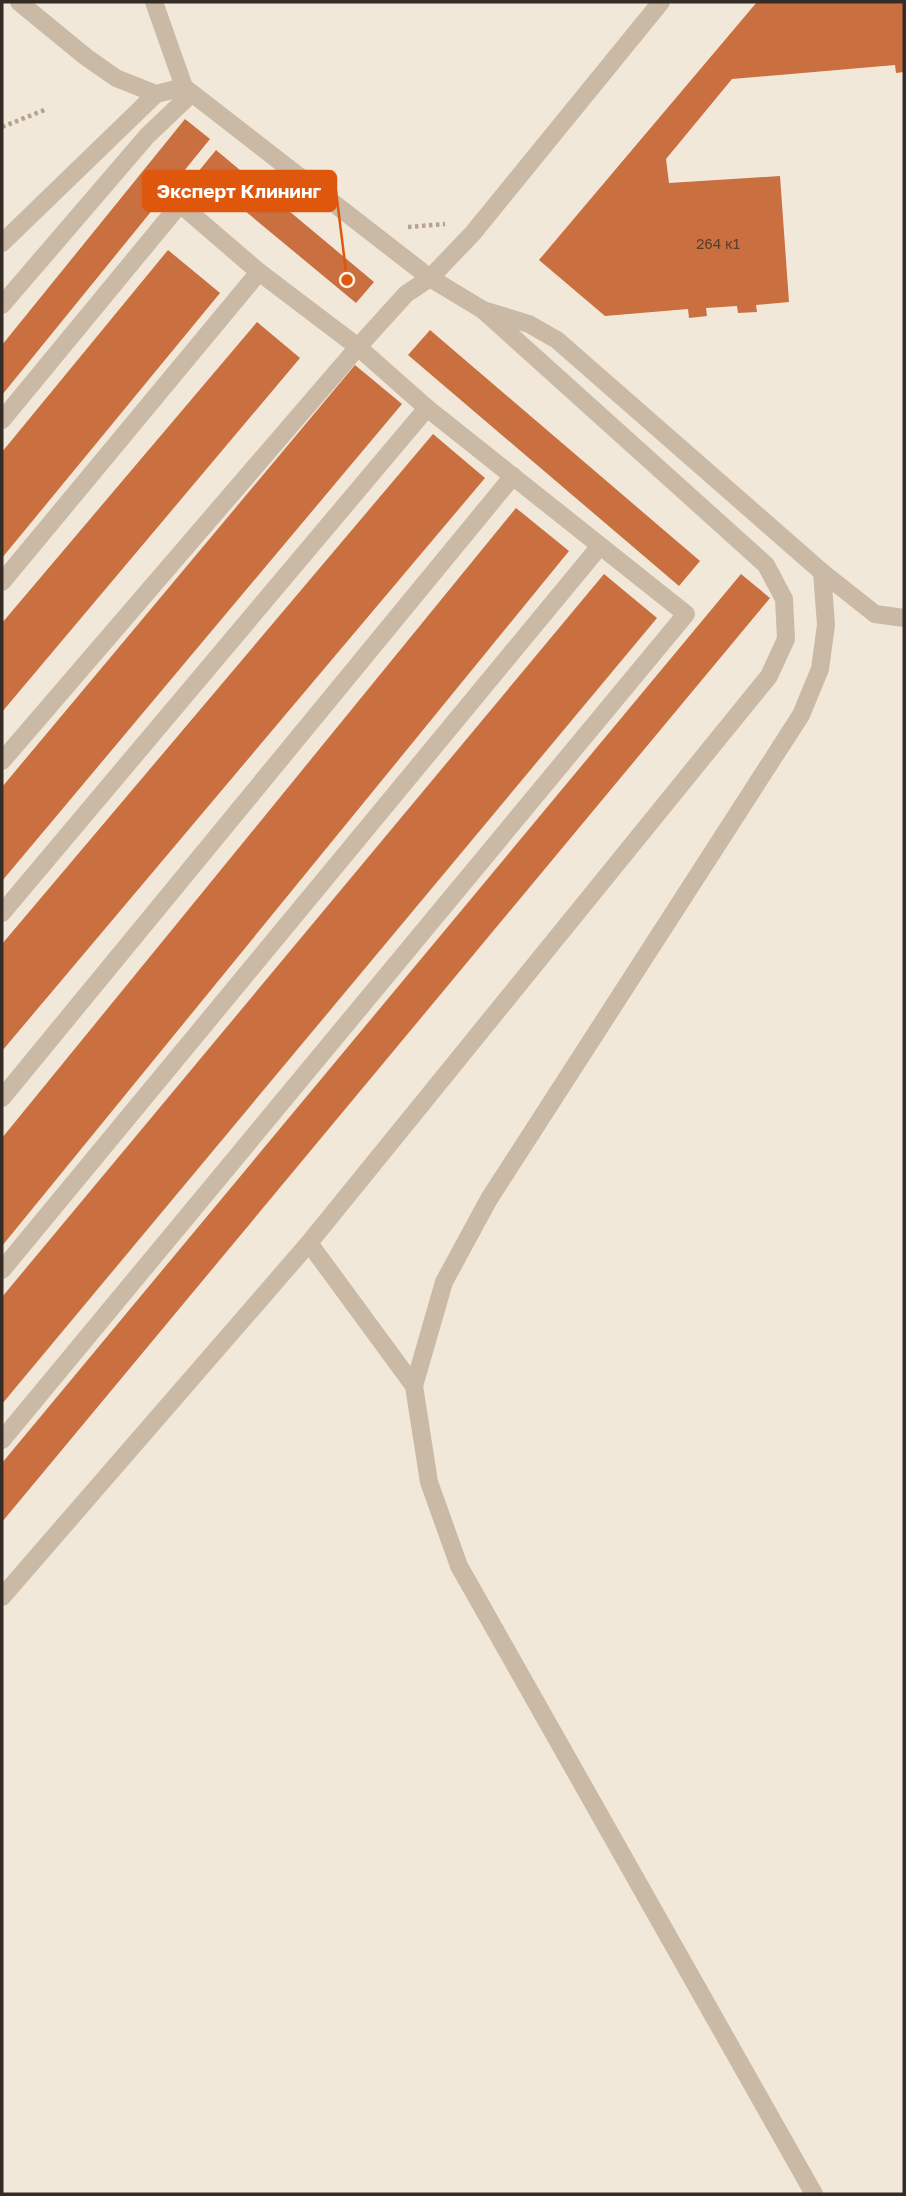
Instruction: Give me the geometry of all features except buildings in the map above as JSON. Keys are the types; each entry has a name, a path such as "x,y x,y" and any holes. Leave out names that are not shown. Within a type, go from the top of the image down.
{"street":[{"path":"19,2 116,78 156,94 187,90"},
{"path":"2,1597 309,1244 769,676 786,639 784,599 766,565 483,310 430,278 187,90 155,2"},
{"path":"2,761 406,294 430,278 473,233 661,2"},
{"path":"2,305 187,90"},
{"path":"2,243 156,94"},
{"path":"2,420 180,204 259,272 358,348 427,408 687,614 2,1440"},
{"path":"2,582 259,272"},
{"path":"483,310 529,324 557,340 822,572 875,614 904,618"},
{"path":"2,913 427,408"},
{"path":"2,1098 513,476"},
{"path":"2,1270 600,546"},
{"path":"814,2194 458,1566 429,1482 414,1386 444,1282 489,1199 802,715 820,669 826,625 822,572"},
{"path":"309,1244 414,1386"}],"path":[{"path":"2,127 47,109"},
{"path":"395,229 448,223"}],"place":[{"name":"Эксперт Клининг","path":"347,280"}]}
